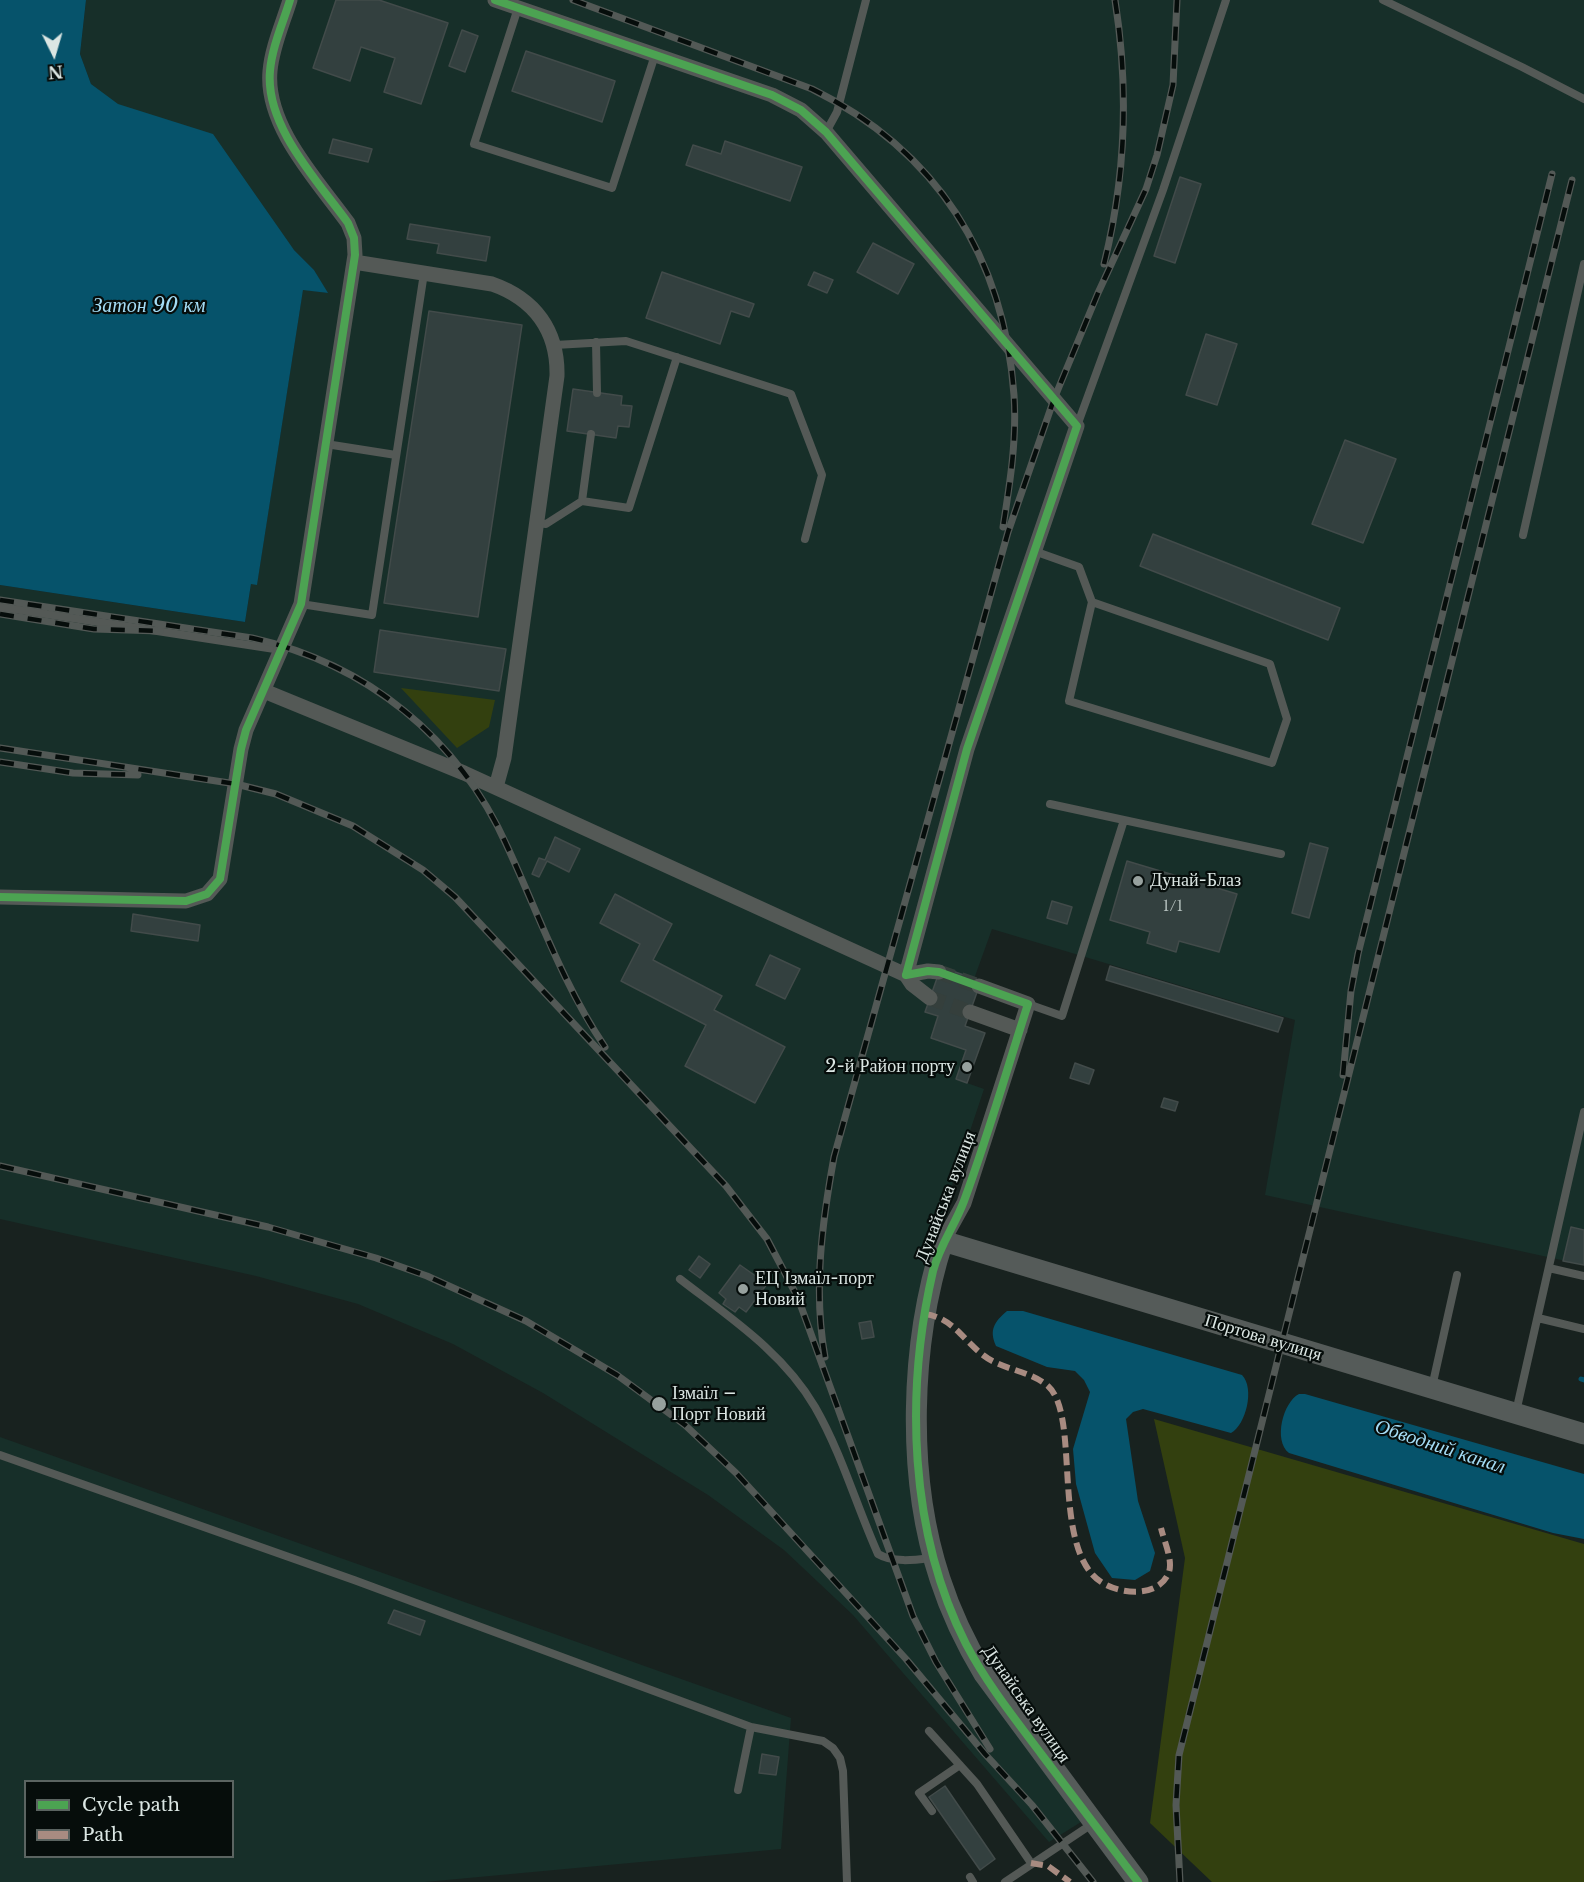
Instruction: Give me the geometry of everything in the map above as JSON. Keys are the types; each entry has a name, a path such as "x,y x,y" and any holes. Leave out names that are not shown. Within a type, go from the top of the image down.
{"street":[{"path":"0,897 175,901 198,899 215,888 223,869 241,749 301,604 354,262 354,238 348,223 283,131 273,108 270,71 290,0"},
{"path":"495,0 787,102 814,120 1077,426 967,749 906,975"},
{"path":"354,262 492,284 519,296 541,316 555,345 557,376 504,758 496,787"},
{"path":"264,691 398,744 496,787 906,975 912,984 930,998"},
{"path":"906,975 928,971 939,972"},
{"path":"979,986 1028,1004"},
{"name":"Дунайська вулиця","path":"1028,1004 964,1203 943,1241 925,1314 918,1394 923,1510 934,1558 952,1612 984,1674 1138,1882"},
{"path":"970,1012 1020,1029"},
{"name":"Портова вулиця","path":"943,1241 1584,1434"}],"lane":[{"path":"826,132 837,112 866,0"},
{"path":"1077,426 1163,190 1226,0"},
{"path":"1383,0 1584,99"},
{"path":"518,8 474,144 612,188 655,55"},
{"path":"1523,535 1584,264"},
{"path":"301,604 372,615 424,273"},
{"path":"555,345 626,341 791,394 822,476 805,539"},
{"path":"596,342 597,393"},
{"path":"537,523 546,524 582,501 629,508 677,357"},
{"path":"582,501 591,434"},
{"path":"326,444 396,455"},
{"path":"1034,552 1079,567 1092,602 1069,701 1272,763 1287,719 1270,664 1092,602"},
{"path":"0,607 281,650"},
{"path":"1050,804 1281,854"},
{"path":"1028,1004 1062,1016 1124,820"},
{"path":"1516,1414 1584,1112"},
{"path":"1549,1268 1584,1276"},
{"path":"1431,1389 1457,1275"},
{"path":"680,1279 754,1335 787,1369 814,1406 836,1449 878,1554 900,1560 934,1558"},
{"path":"1538,1318 1584,1329"},
{"path":"0,1455 354,1580 751,1726 823,1741 833,1748 840,1758 845,1793 847,1882"},
{"path":"738,1790 751,1726"},
{"path":"929,1731 977,1784 1031,1863"},
{"path":"932,1811 919,1793 960,1765"},
{"path":"1005,1882 1094,1823"}],"shaded area":[{"path":"86,0 1584,0 1584,1265 1265,1195 1295,1020 992,929 974,979 981,981 965,1025 985,1033 967,1083 984,1089 934,1239 909,1433 976,1679 1081,1822 1049,1842 853,1615 784,1550 708,1495 543,1393 453,1344 358,1304 256,1276 0,1219 0,585 245,622 251,584 257,584 303,289 327,293 314,270 294,250 91,84 80,54"},
{"path":"0,1437 791,1718 781,1849 425,1882 0,1882"}],"green space":[{"path":"401,688 495,700 489,727 457,748"},
{"path":"1154,1419 1584,1544 1584,1882 1212,1882 1150,1823 1185,1558"}],"water":[{"name":"Затон 90 км","path":"0,0 86,0 80,54 91,84 118,104 213,134 294,250 314,270 328,293 303,290 257,585 251,584 245,622 0,585"},
{"path":"1007,1311 1023,1311 1242,1375 1246,1381 1247,1406 1241,1422 1231,1433 1143,1409 1133,1412 1126,1419 1138,1501 1155,1553 1150,1571 1135,1580 1112,1578 1095,1553 1076,1484 1073,1449 1090,1392 1084,1380 1075,1371 1047,1367 996,1346 993,1335 994,1327"},
{"name":"Обводний канал","path":"1299,1394 1584,1474 1584,1539 1553,1533 1289,1453 1282,1440 1282,1422 1288,1405"}],"building":[{"path":"336,0 379,0 448,23 421,104 384,92 395,58 361,47 350,81 313,68"},
{"path":"462,30 478,36 465,72 449,66"},
{"path":"526,51 615,81 602,122 512,91"},
{"path":"333,139 372,149 368,162 329,153"},
{"path":"725,141 802,167 790,201 686,165 693,145 721,154"},
{"path":"1180,177 1201,184 1175,263 1154,256"},
{"path":"410,224 490,237 486,261 437,253 439,244 407,239"},
{"path":"873,243 914,264 898,294 857,272"},
{"path":"662,272 754,304 749,317 731,311 720,344 646,318"},
{"path":"814,272 833,280 827,293 808,285"},
{"path":"429,311 522,325 478,617 384,603"},
{"path":"1206,334 1237,344 1217,405 1186,395"},
{"path":"573,389 622,396 621,405 632,406 629,427 618,426 616,438 567,431"},
{"path":"1345,440 1396,459 1363,543 1312,524"},
{"path":"1153,534 1340,608 1328,640 1140,566"},
{"path":"380,630 506,649 499,691 374,672"},
{"path":"555,837 580,849 569,872 547,861 539,877 532,874 539,858 545,860"},
{"path":"1310,843 1328,848 1309,918 1292,913"},
{"path":"1127,861 1237,894 1219,952 1179,941 1176,952 1147,943 1150,932 1110,920"},
{"path":"615,894 672,924 653,960 722,996 714,1010 785,1047 755,1103 685,1066 706,1025 621,981 640,944 600,923"},
{"path":"1052,901 1072,907 1067,924 1047,918"},
{"path":"133,914 200,925 198,941 131,931"},
{"path":"770,955 800,969 785,999 756,985"},
{"path":"1110,966 1283,1018 1278,1032 1106,980"},
{"path":"941,967 981,981 965,1026 985,1033 967,1083 956,1079 966,1050 931,1038 938,1016 925,1012"},
{"path":"1075,1063 1094,1070 1089,1084 1070,1078"},
{"path":"1164,1098 1178,1102 1175,1111 1161,1107"},
{"path":"1571,1227 1584,1230 1584,1265 1563,1261"},
{"path":"699,1256 710,1264 700,1278 689,1270"},
{"name":"ЕЦ Ізмаїл-порт Новий","path":"740,1265 767,1284 746,1312 739,1307 735,1312 723,1304 726,1299 719,1293"},
{"path":"871,1321 874,1337 862,1339 859,1323"},
{"path":"394,1610 425,1621 420,1635 388,1623"},
{"path":"762,1754 779,1757 776,1775 759,1773"},
{"path":"945,1786 995,1859 980,1870 929,1797"}],"tunnel":[{"path":"939,972 979,986"},
{"path":"930,998 970,1012"}],"railway":[{"path":"573,0 812,89 856,114 895,144 928,177 956,213 979,254 996,298 1008,345 1015,428 1003,527"},
{"path":"1104,264 1117,198 1123,132 1122,66 1115,0"},
{"path":"825,1357 821,1332 820,1257 834,1157 1008,532 1054,399 1098,293 1146,189 1157,155 1173,85 1177,0"},
{"path":"1343,1075 1351,991 1358,954 1552,174"},
{"path":"1180,1882 1176,1805 1179,1755 1572,180"},
{"path":"0,600 252,638 294,650 333,666 370,686 404,711 435,739 463,771 487,807 576,999 605,1047"},
{"path":"0,614 94,629 160,631"},
{"path":"0,748 236,784 276,794 353,826 423,870 455,897 726,1186 767,1239 798,1298 913,1616 936,1662 990,1749"},
{"path":"0,762 73,773 138,775"},
{"path":"0,1166 268,1227 376,1258 427,1276 526,1321 617,1375 685,1425 736,1473 906,1659 985,1754 1032,1805 1093,1882"}],"marked path":[{"path":"925,1314 943,1320 990,1360 1048,1386 1057,1400 1063,1421 1073,1529 1080,1553 1091,1573 1098,1580 1108,1586 1132,1592 1154,1588 1163,1582 1169,1572 1170,1562 1161,1528"},
{"path":"1031,1863 1048,1866 1070,1882"}],"cycle path":[{"path":"0,897 186,901 207,894 220,879 246,730 301,604 355,255 354,238 348,223 308,171 284,132 276,112 271,92 271,62 290,0"},
{"path":"495,0 772,95 801,110 826,132 1077,426 967,749 906,975"},
{"path":"906,975 928,971 939,972 1028,1004 973,1177 933,1271 924,1317 918,1365 916,1413 923,1509 933,1555 947,1601 966,1644 983,1673 1138,1882"}],"place":[{"name":"Дунай-Блаз","path":"1138,881"},
{"name":"2-й Район порту","path":"967,1067"},
{"name":"ЕЦ Ізмаїл-порт Новий","path":"743,1289"},
{"name":"Ізмаїл – Порт Новий","path":"659,1404"}]}
